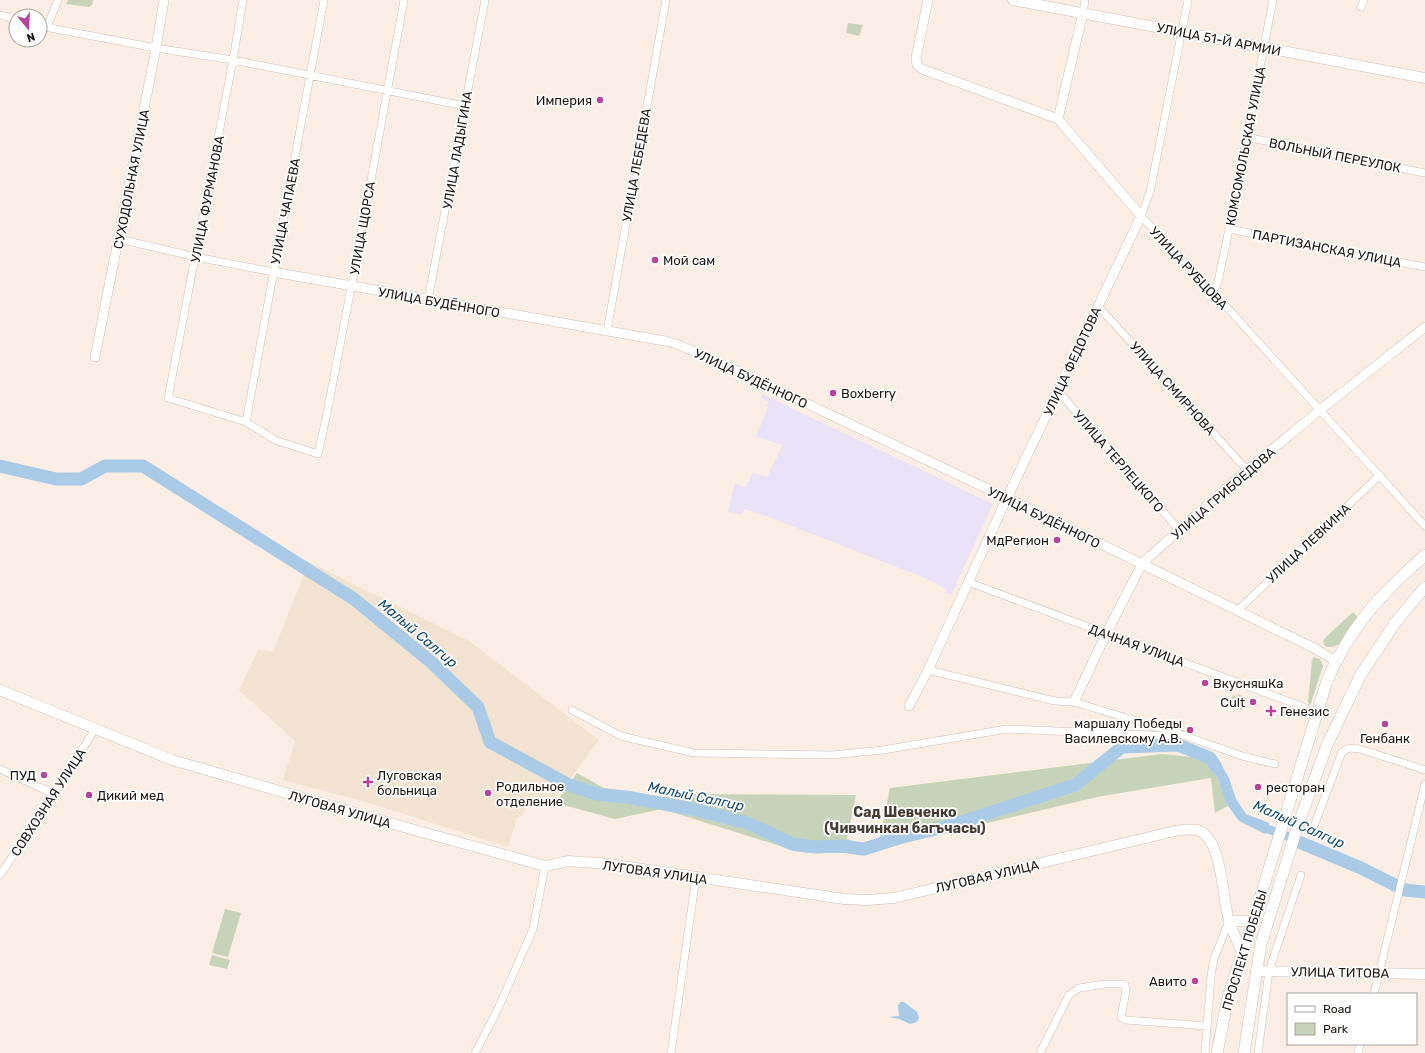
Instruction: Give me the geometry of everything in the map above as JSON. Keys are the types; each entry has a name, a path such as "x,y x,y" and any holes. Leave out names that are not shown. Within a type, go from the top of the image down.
{"main road":[{"name":"УЛИЦА 51-Й АРМИИ","path":"1013,0 1425,78"},
{"path":"1336,661 1361,622 1374,605 1388,589 1425,555"},
{"name":"ПРОСПЕКТ ПОБЕДЫ","path":"1244,1053 1261,944 1289,852 1327,745 1360,676 1395,623 1425,587"},
{"name":"ПРОСПЕКТ ПОБЕДЫ","path":"1217,1053 1228,997 1300,771 1322,696 1336,661"},
{"name":"ЛУГОВАЯ УЛИЦА","path":"0,690 172,760 410,829 545,866 569,861 610,864 844,899 880,900 965,882 1175,831 1200,831 1210,842 1216,852 1223,880 1224,900 1229,921 1242,952"},
{"path":"1229,921 1252,921"},
{"name":"УЛИЦА ТИТОВА","path":"1256,971 1425,974"}],"street":[{"path":"48,17 58,0"},
{"name":"СУХОДОЛЬНАЯ УЛИЦА","path":"95,357 156,48 164,0"},
{"name":"УЛИЦА ФУРМАНОВА","path":"244,0 168,398 246,422"},
{"name":"УЛИЦА ЧАПАЕВА","path":"246,422 324,0"},
{"name":"УЛИЦА ЩОРСА","path":"246,422 275,440 318,454 404,0"},
{"name":"УЛИЦА ЛАДЫГИНА","path":"428,300 485,0"},
{"name":"УЛИЦА ЛЕБЕДЕВА","path":"607,331 666,0"},
{"name":"УЛИЦА РУБЦОВА","path":"928,0 916,58 917,65 922,69 1058,119 1141,216 1213,292 1425,526"},
{"path":"1058,119 1085,0"},
{"name":"УЛИЦА ФЕДОТОВА","path":"909,706 928,670 1007,498 1141,216 1150,192 1183,32 1188,0"},
{"name":"КОМСОМОЛЬСКАЯ УЛИЦА","path":"1213,292 1218,282 1229,229 1273,0"},
{"path":"1361,7 1364,0"},
{"path":"48,27 156,48 233,60 464,106"},
{"name":"ВОЛЬНЫЙ ПЕРЕУЛОК","path":"1246,137 1425,173"},
{"name":"ПАРТИЗАНСКАЯ УЛИЦА","path":"1229,229 1425,267"},
{"name":"УЛИЦА БУДЁННОГО","path":"119,239 196,257 273,272 677,344 1007,498 1314,648 1336,661"},
{"name":"УЛИЦА СМИРНОВА","path":"1098,306 1248,470"},
{"name":"УЛИЦА ГРИБОЕДОВА","path":"1074,702 1106,634 1142,564 1248,470 1320,410 1425,327"},
{"name":"УЛИЦА ТЕРЛЕЦКОГО","path":"1058,391 1180,531"},
{"name":"УЛИЦА ЛЕВКИНА","path":"1237,611 1380,475"},
{"name":"ДАЧНАЯ УЛИЦА","path":"968,582 1306,708"},
{"path":"928,670 1055,701 1074,702 1180,734 1242,756 1275,764"},
{"path":"572,710 621,736 694,753 832,755 883,750 1007,729 1175,736 1180,734"},
{"name":"СОВХОЗНАЯ УЛИЦА","path":"0,875 95,729"},
{"path":"1314,826 1342,752 1349,748 1360,748 1425,770"},
{"path":"0,769 54,794"},
{"path":"1374,993 1425,784"},
{"path":"476,1053 498,1009 533,929 545,866"},
{"path":"1258,1053 1269,971 1301,875"},
{"path":"671,1053 696,877"},
{"path":"1205,1053 1211,976 1214,959 1229,921"},
{"path":"1040,1053 1069,995 1079,988 1104,984 1123,984 1126,991 1121,1017 1125,1020 1207,1026"}],"shaded area":[{"path":"762,394 993,504 951,595 944,593 946,589 925,578 766,516 744,509 742,515 728,511 735,484 746,487 753,473 767,477 783,445 756,437 769,402 761,398"},
{"path":"309,562 469,641 599,740 554,800 530,798 522,816 517,818 508,847 366,802 283,780 295,741 239,690 259,649 273,652"}],"green space":[{"path":"68,0 93,0 92,5 89,7 66,4"},
{"path":"848,23 863,25 859,36 846,33"},
{"path":"1353,612 1358,617 1345,638 1336,646 1325,646 1323,641 1325,638"},
{"path":"1314,657 1320,659 1323,666 1310,706 1308,702 1312,660"},
{"path":"1238,694 1247,698 1242,710 1229,705 1233,695 1237,697"},
{"path":"1162,754 1202,758 1218,778 1228,806 1215,813 1211,778 1097,797 862,853 808,853 793,850 662,809 615,819 556,803 577,773 618,796 650,796 692,799 692,794 856,795 847,839 864,845 879,841 890,788"},
{"path":"225,909 241,913 228,957 212,953"},
{"path":"212,955 230,960 227,969 209,965"}],"water":[{"path":"1208,750 1222,766 1229,778 1236,799 1246,814 1269,823 1269,825 1318,843 1315,851 1266,833 1265,834 1239,821 1226,803 1218,778 1202,758"},
{"path":"901,1002 904,1002 917,1012 919,1018 917,1022 910,1024 899,1019 888,1017 899,1016 898,1005"}],"waterway":[{"name":"Малый Салгир","path":"0,466 56,479 81,479 105,466 143,466 354,599 431,662 478,707 490,742 569,785 597,794 626,797 692,809 748,823 792,844 815,847 840,846 864,849 902,837 949,826 1075,785 1122,747 1178,745 1210,758 1216,767"},
{"name":"Малый Салгир","path":"1299,842 1361,868 1405,890 1425,892"}],"place":[{"name":"Империя","path":"600,100"},
{"name":"Мой сам","path":"655,260"},
{"name":"Boxberry","path":"833,393"},
{"name":"МдРегион","path":"1057,540"},
{"name":"ВкусняшКа","path":"1205,683"},
{"name":"Cult","path":"1253,702"},
{"name":"Генезис","path":"1271,711"},
{"name":"Генбанк","path":"1385,724"},
{"name":"маршалу Победы Василевскому А.В.","path":"1190,730"},
{"name":"ПУД","path":"44,775"},
{"name":"Луговская больница","path":"368,782"},
{"name":"ресторан","path":"1258,787"},
{"name":"Родильное отделение","path":"488,793"},
{"name":"Дикий мед","path":"89,795"},
{"name":"Авито","path":"1195,981"}],"district":[{"name":"Сад Шевченко (Чивчинкан багъчасы)","path":"905,820"}]}
